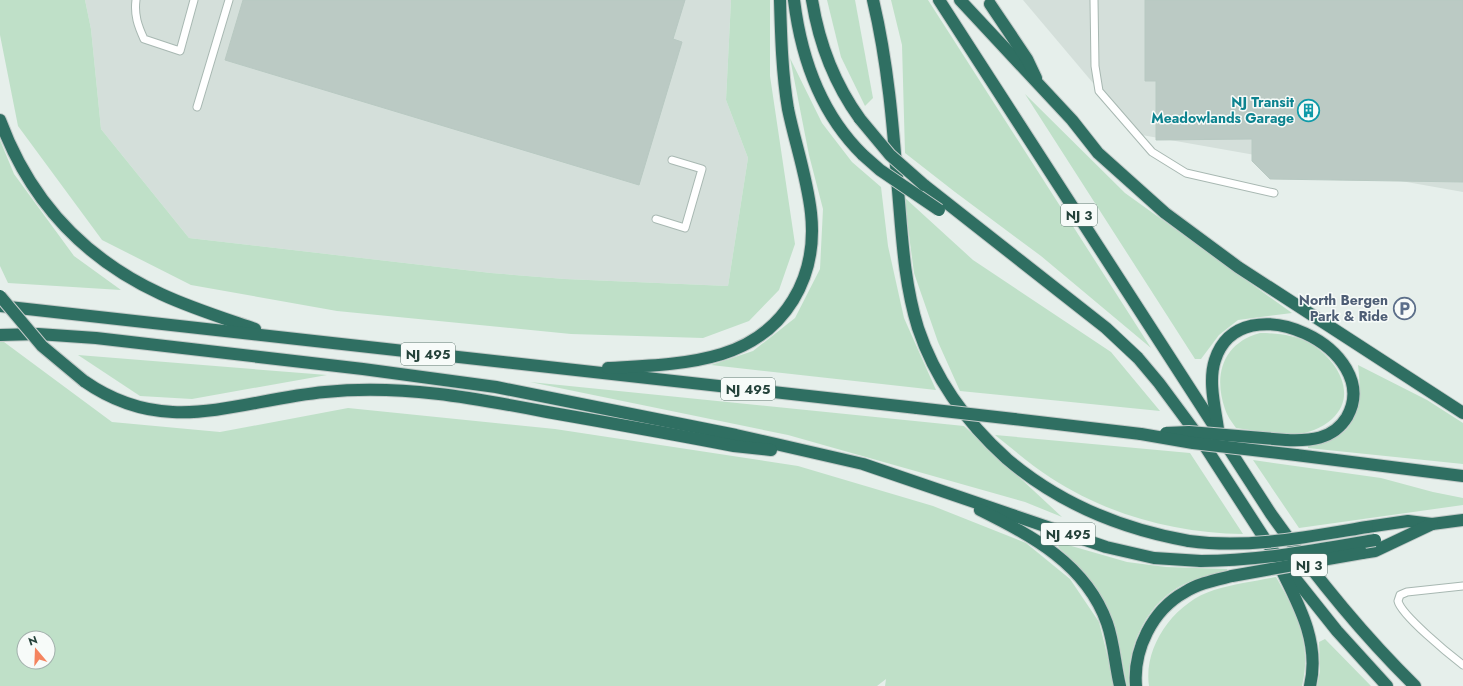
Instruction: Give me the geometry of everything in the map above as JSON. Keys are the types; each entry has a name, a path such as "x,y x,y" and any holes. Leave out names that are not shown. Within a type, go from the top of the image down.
{"highway":[{"path":"580,371 671,364 724,353 756,338 776,323 798,292 808,268 812,242 812,228 808,196 785,90 781,46 780,0"},
{"name":"NJ 3","path":"794,0 800,39 816,85 838,124 854,145 880,170 939,210 1009,252"},
{"name":"NJ 3","path":"812,0 820,37 831,68 843,93 860,119 890,155 924,185 1106,328 1138,358 1159,383 1194,431 1270,547 1337,631 1387,686"},
{"path":"874,0 889,85 907,280 918,329 940,379 961,410 987,440 1015,465 1045,488 1076,506 1110,521 1140,531 1188,542 1248,544 1408,521 1432,524"},
{"name":"NJ 3","path":"939,0 1219,432 1247,478 1324,586 1352,620 1415,686"},
{"path":"960,0 1041,89 1072,120 1098,153 1183,228 1238,267 1463,413"},
{"path":"993,2 1027,58 1041,89"},
{"path":"0,120 16,159 33,188 54,216 95,255 127,277 161,294 277,336"},
{"path":"0,296 42,346 84,381 106,395 134,407 180,413 219,410 326,392 382,390 438,393 481,399 734,446 821,455"},
{"path":"0,306 277,336"},
{"path":"1141,434 1189,432 1286,440 1313,440 1334,432 1348,414 1351,407 1352,392 1346,370 1327,347 1302,331 1278,325 1259,325 1244,328 1231,335 1221,346 1215,360 1212,376 1219,432"},
{"path":"0,335 38,334 96,338 470,383 736,435 821,455"},
{"name":"NJ 495","path":"277,336 1014,419 1141,434 1193,443 1463,476"},
{"name":"NJ 495","path":"821,455 886,471 1106,547 1154,558 1201,561 1269,557 1411,534 1432,524 1463,520"},
{"path":"939,489 1023,532 1050,549 1075,572 1095,597 1107,624 1120,686"},
{"path":"1136,686 1136,665 1144,638 1161,612 1184,592 1199,585 1232,576 1375,550 1411,534"},
{"path":"1270,547 1307,626 1313,654 1310,686"}],"lane":[{"path":"136,0 135,8 137,23 144,39 180,51 194,0"},
{"path":"197,107 229,0"},
{"path":"1094,0 1095,66 1099,91 1152,152 1186,174 1274,193"},
{"path":"656,219 685,228 702,170 672,160"},
{"path":"1463,586 1407,592 1400,595 1398,601 1401,607 1422,628 1463,665"}],"shaded area":[{"path":"85,0 731,0 726,100 748,158 728,286 565,279 491,273 189,238 101,129 91,29"},
{"name":"NJ Transit Meadowlands Garage","path":"1023,0 1463,0 1463,192 1136,134"}],"green space":[{"path":"0,0 85,0 91,29 101,129 189,238 491,273 565,279 728,286 748,158 726,100 731,0 770,0 770,76 795,244 779,290 749,321 703,338 571,334 337,311 191,285 102,240 18,126 0,35"},
{"path":"827,0 855,0 873,98 865,106 841,57"},
{"path":"891,0 928,0 1151,348 1041,256 905,153 902,45"},
{"path":"790,58 822,123 852,162 881,187 888,246 904,318 936,390 711,365 753,351 795,318 820,269 823,209 809,155"},
{"path":"1025,94 1125,193 1292,313 1238,320 1219,335 1201,359 1195,359"},
{"path":"0,140 14,174 74,256 121,290 8,283 0,266"},
{"path":"904,197 973,260 1111,352 1160,411 960,391 938,342 914,273"},
{"path":"1260,333 1273,333 1299,338 1311,344 1329,359 1336,368 1344,388 1344,399 1340,409 1332,419 1314,430 1293,435 1236,428 1225,409 1220,384 1221,373 1224,362 1237,344"},
{"path":"0,342 4,342 112,422 220,432 348,408 555,429 798,466 933,506 1026,543 1070,579 1099,622 1115,686 885,686 886,679 877,686 0,686"},
{"path":"78,355 327,375 192,399 140,396"},
{"path":"1358,365 1427,400 1463,423 1463,464 1308,448 1308,445 1324,442 1337,437 1347,429 1357,408 1359,394"},
{"path":"530,382 964,426 1062,517 1025,502 788,435"},
{"path":"995,435 1190,453 1243,534 1218,533 1167,526 1119,512 1073,491 1051,478"},
{"path":"1253,460 1381,478 1433,492 1463,498 1463,505 1299,528"},
{"path":"1061,543 1127,562 1166,567 1227,569 1229,572 1215,574 1189,582 1165,596 1155,607 1147,618 1135,644 1129,672 1129,686 1127,686 1116,631 1106,604 1095,586 1074,562 1058,547"},
{"path":"1276,577 1301,629 1305,656 1305,670 1302,686 1149,686 1148,671 1151,656 1157,641 1175,615 1187,604 1214,590"},
{"path":"1325,639 1371,686 1317,686 1320,671 1319,642"}],"building":[{"path":"243,0 685,0 673,39 682,42 639,185 225,60"},
{"name":"NJ Transit Meadowlands Garage","path":"1145,0 1463,0 1463,182 1270,179 1252,161 1252,139 1156,140 1156,81 1145,81"}],"place":[{"name":"NJ Transit Meadowlands Garage","path":"1309,110"},
{"name":"North Bergen Park & Ride","path":"1404,308"}]}
